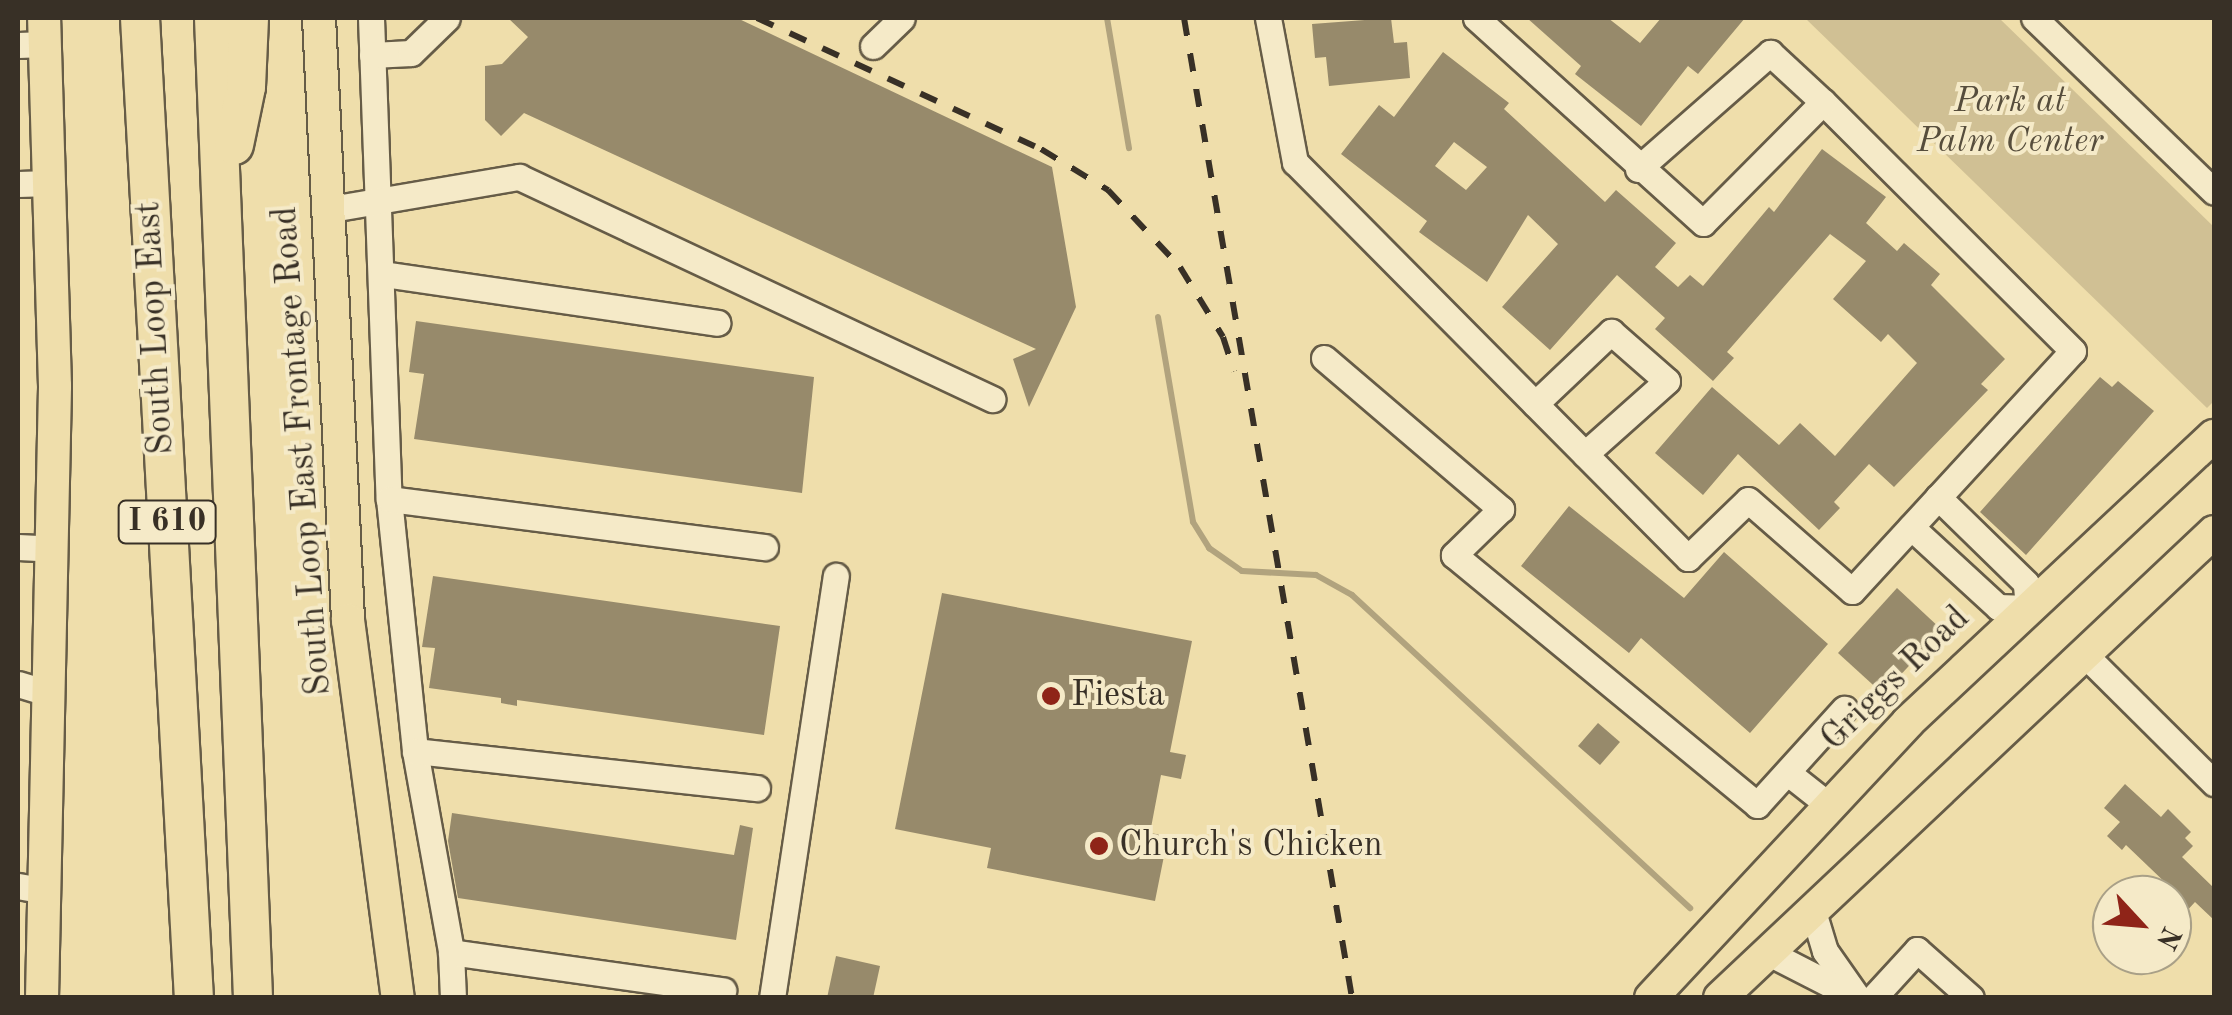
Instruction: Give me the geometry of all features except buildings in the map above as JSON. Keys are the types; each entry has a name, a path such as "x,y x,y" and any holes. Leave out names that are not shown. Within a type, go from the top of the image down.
{"highway":[{"name":"South Loop East","path":"214,18 253,998"},
{"path":"222,201 246,88 249,18"},
{"name":"South Loop East","path":"138,28 194,998"}],"main road":[{"name":"South Loop East Frontage Road","path":"319,18 325,210 348,620 398,998"},
{"path":"36,36 34,184 53,549 32,688 31,888 42,998"},
{"name":"Griggs Road","path":"1651,998 1826,803 2214,436"},
{"path":"1720,998 2214,532"}],"street":[{"path":"370,18 390,499 414,751 451,952 453,998"},
{"path":"372,56 411,53 447,18"},
{"path":"873,46 902,18"},
{"path":"1268,18 1295,162 1688,558 1748,500 1852,592 2073,351 1770,53 1638,169"},
{"path":"1476,18 1638,169 1702,223 1823,102"},
{"path":"2034,18 2214,192"},
{"path":"325,210 520,178 992,398"},
{"path":"383,274 717,324"},
{"path":"1535,404 1611,332 1667,381 1585,454"},
{"path":"1324,358 1501,509 1454,555 1757,805 1844,709"},
{"path":"1911,527 1998,607 2028,608 2026,582 1938,497"},
{"path":"390,499 764,546"},
{"path":"1954,568 1980,539"},
{"path":"18,547 53,549"},
{"path":"772,998 836,576"},
{"path":"2083,653 2214,783"},
{"path":"414,751 757,788"},
{"path":"1788,772 1826,803"},
{"path":"1812,908 1824,951 1857,998"},
{"path":"1873,998 1917,950 1971,998"},
{"path":"451,952 723,990"},
{"path":"1767,952 1857,998"}],"green space":[{"name":"Park at Palm Center","path":"1805,18 1999,18 2214,227 2214,401 2207,408"}],"waterway":[{"path":"1107,18 1129,148"},
{"path":"1158,317 1193,522 1209,548 1242,571 1316,575 1352,595 1690,908"}],"railway":[{"path":"757,18 1041,149 1108,190 1180,267 1223,337 1234,371"},
{"path":"1184,18 1352,998"}],"place":[{"name":"Fiesta","path":"1051,696"},
{"name":"Church's Chicken","path":"1099,846"}]}
